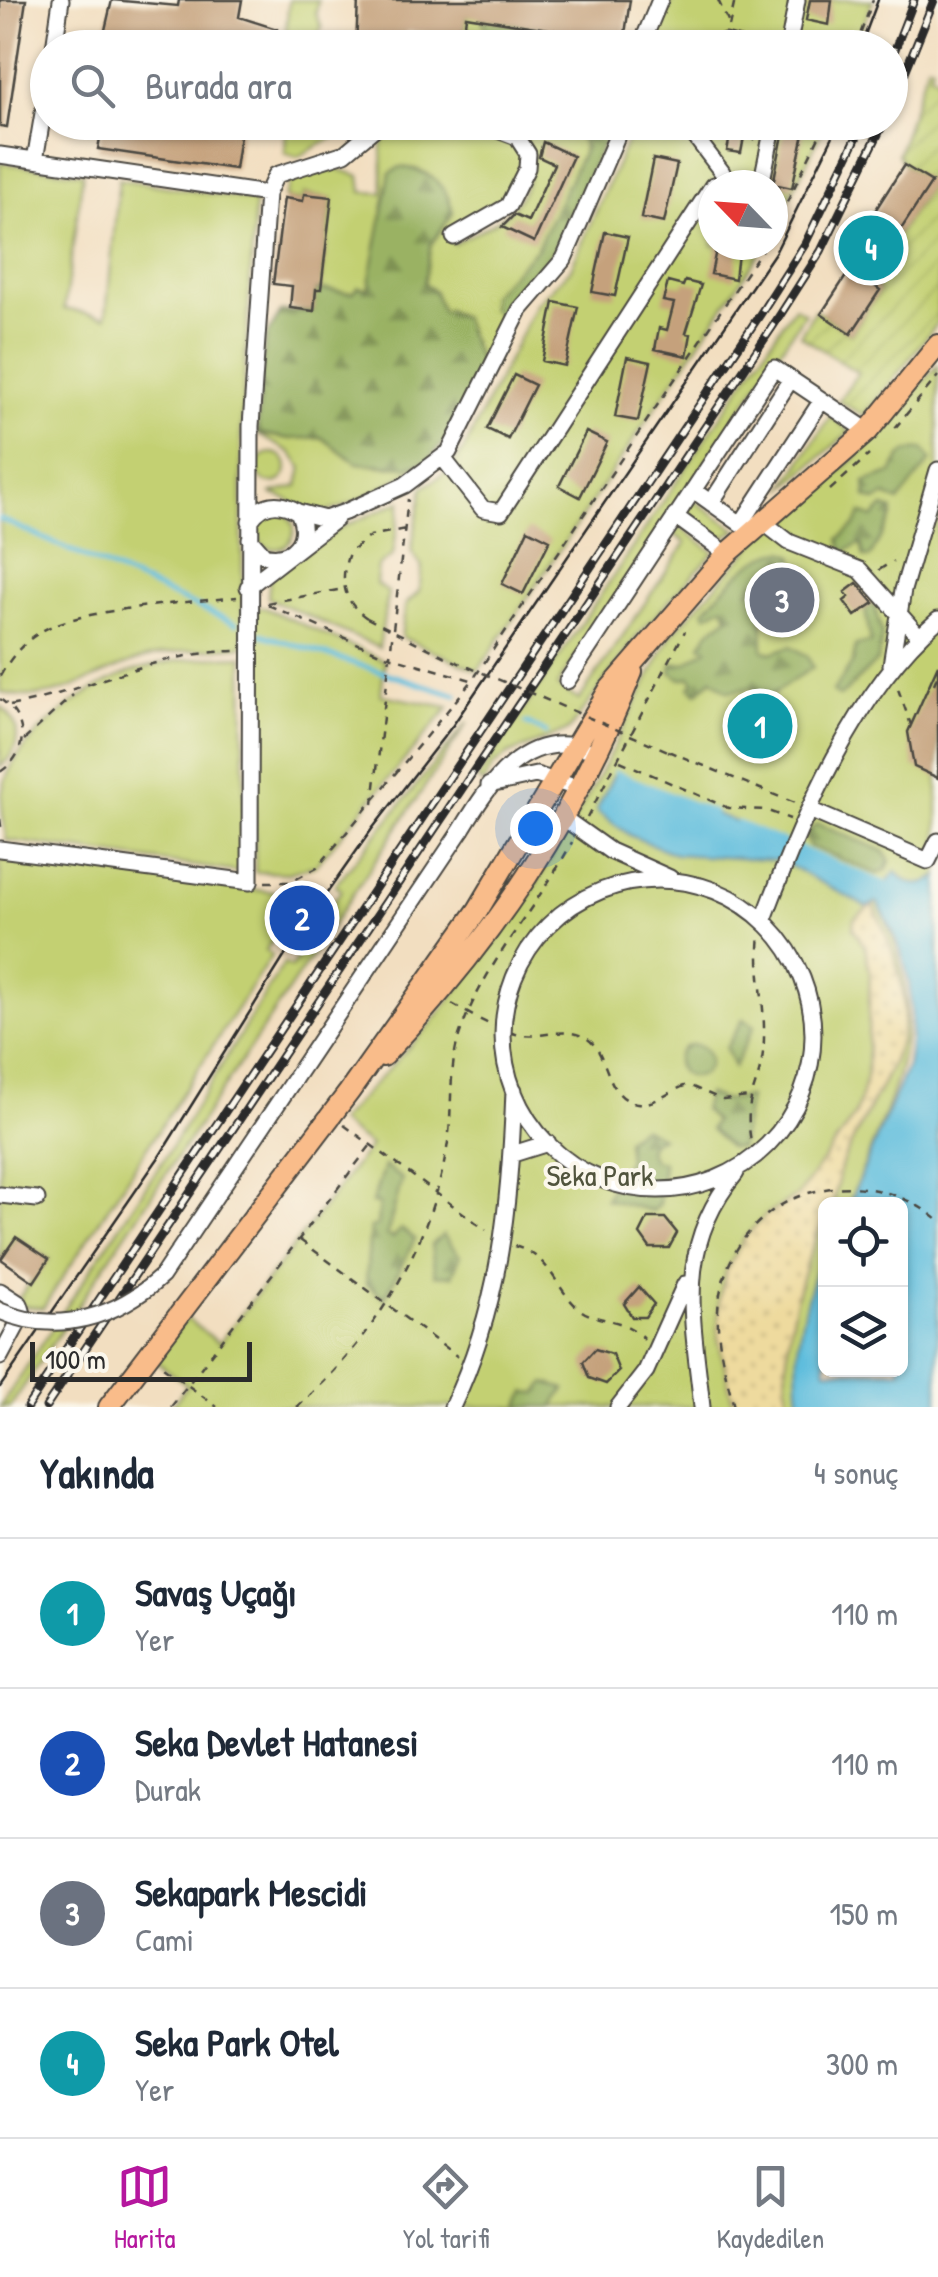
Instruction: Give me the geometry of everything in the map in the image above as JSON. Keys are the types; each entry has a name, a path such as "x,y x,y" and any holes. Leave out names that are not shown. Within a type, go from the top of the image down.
{"main road":[{"path":"109,1407 349,1092 478,910 530,829 554,778 640,651 727,554 763,522 879,437 936,362"},
{"path":"349,1092 475,953 572,824 582,789 607,752 640,651"}],"street":[{"path":"57,30 61,0"},
{"path":"648,30 660,0"},
{"path":"791,30 797,0"},
{"path":"35,160 38,140"},
{"path":"0,849 250,882 250,426 267,194 276,175 345,154 361,140"},
{"path":"454,238 508,206 527,168 528,154 519,140"},
{"path":"250,521 262,506 275,503 325,519 409,482 443,458 458,436 520,310 564,258 616,140"},
{"path":"695,140 713,170"},
{"path":"764,170 770,140"},
{"path":"0,155 267,194"},
{"path":"443,458 483,510 501,512 698,215"},
{"path":"567,681 774,368 879,437"},
{"path":"711,503 792,379"},
{"path":"693,490 741,524 822,400"},
{"path":"890,669 913,554 938,470"},
{"path":"250,540 264,555 282,557 295,550 303,537 298,512"},
{"path":"248,591 345,512"},
{"path":"675,516 727,554"},
{"path":"763,522 789,542 838,558 870,578 919,636"},
{"path":"764,920 841,749 890,669 938,620"},
{"path":"0,1312 36,1322 84,1320 133,1300 162,1276 489,785 520,755 575,745 607,752"},
{"path":"489,785 522,776 554,778 582,789"},
{"path":"807,822 928,861 938,840"},
{"path":"572,824 622,857 682,883 717,891 764,920 790,951 805,981 812,1046 794,1106 718,1197 646,1371 618,1407"},
{"path":"682,883 624,886 590,896 537,934 515,970 502,1028 514,1083 532,1124 548,1143 595,1178 634,1190 681,1189 716,1179 749,1159"},
{"path":"452,1407 486,1324 507,1224 514,1083"},
{"path":"513,1154 548,1143"},
{"path":"0,1195 37,1199"},
{"path":"693,1262 689,1306 702,1407"},
{"path":"0,1291 20,1304 23,1314 0,1356"}],"path":[{"path":"718,0 726,30"},
{"path":"728,30 735,0"},
{"path":"861,30 872,0"},
{"path":"788,200 817,140"},
{"path":"250,882 290,882 318,868 373,804 472,681 755,260"},
{"path":"830,489 879,437 936,362"},
{"path":"373,804 407,529 409,482"},
{"path":"407,529 382,532 357,544 345,564 348,602 367,618 452,660 668,751 807,822"},
{"path":"870,578 886,565 913,554"},
{"path":"344,589 266,604 391,657 472,681"},
{"path":"0,676 14,652 44,629 92,617 206,602 248,591"},
{"path":"297,1407 344,1362 386,1304 418,1242 443,1169 456,1048 468,1013 491,967 543,894 607,752 687,628"},
{"path":"10,706 77,692 138,664 193,654 249,652"},
{"path":"934,684 938,674"},
{"path":"880,686 896,684 911,725"},
{"path":"0,772 13,762 22,741 77,692"},
{"path":"0,699 18,716 22,741"},
{"path":"607,752 728,808 772,812 807,822"},
{"path":"749,1159 746,1116 761,1066 764,1038 757,966 764,920"},
{"path":"449,1002 516,1034 570,1032 584,1037 594,1045 620,1095 637,1103 650,1102 688,1085 722,1100 749,1097"},
{"path":"171,1407 370,1146"},
{"path":"734,1407 718,1338 719,1299 737,1249 766,1215 798,1195 855,1185 900,1196 938,1220"},
{"path":"298,1239 471,1367"},
{"path":"154,1360 217,1407"}],"green space":[{"path":"289,0 318,0 316,14 321,30 286,30"},
{"path":"469,0 484,0 488,30 465,30"},
{"path":"673,0 873,0 862,30 659,30"},
{"path":"481,18 556,30 487,30"},
{"path":"928,64 933,66 931,74 938,77 938,322 865,416 838,401 858,373 800,335 815,310 851,334 880,290 876,287 882,278 866,267 880,262 931,183 904,165 898,154 903,140 908,140 908,124"},
{"path":"285,140 329,140 297,157 285,153"},
{"path":"384,140 509,140 523,153 521,170 507,194 449,236 454,244 503,216 518,199 530,174 529,149 524,140 582,140 580,159 537,248 491,295 491,309 507,315 482,368 462,317 447,310 442,313 434,291 424,284 431,244 453,213 439,184 421,171 411,168 390,173 369,289 358,287 352,293 321,289 332,198 304,194 303,201 284,198 292,177 338,169 360,176 362,192 383,193"},
{"path":"581,140 605,140 553,252 503,317 491,309 491,295 537,248 585,147"},
{"path":"627,140 818,140 788,200 788,170 698,170 698,260 755,260 478,671 401,637 406,604 419,592 422,567 411,551 423,488 449,470 463,451 536,304 570,270"},
{"path":"0,163 83,173 64,309 106,317 119,179 255,201 241,428 243,646 142,659 55,693 20,696 0,692"},
{"path":"400,167 428,175 447,195 453,213 431,244 424,284 434,291 442,312 447,310 462,318 482,368 446,440 428,461 406,467 357,463 321,437 291,439 257,433 267,335 281,312 313,311 316,289 352,293 358,287 368,289 390,173"},
{"path":"794,307 805,313 557,686 579,700 686,543 674,534 679,526 714,552 637,636 569,730 507,755 493,766 483,784 477,779"},
{"name":"Seka Park","path":"938,365 938,876 916,884 896,871 877,901 905,984 907,1020 902,1055 881,1125 852,1197 818,1197 818,1264 800,1356 800,1407 171,1407 187,1385 154,1360 186,1318 219,1343 370,1146 338,1122 430,1025 524,905 594,785 671,635 759,539 856,457"},
{"path":"831,415 850,432 783,489"},
{"path":"257,434 291,439 321,437 349,458 371,465 406,466 428,461 345,506 314,512 270,494 298,486 302,467 290,452"},
{"path":"923,449 931,460 898,502 885,495 876,501 866,497 865,482 892,473 902,455"},
{"path":"272,453 283,457 287,468 283,479 272,483 261,479 257,468 261,457"},
{"path":"692,499 737,530 718,540 685,516"},
{"path":"401,501 393,555 378,566 376,584 388,592 379,648 268,598 270,576 340,528"},
{"path":"884,507 893,510 892,517 870,557 864,557 861,543 843,552 839,539 856,525 861,513 873,518"},
{"path":"275,511 289,516 294,530 289,544 275,549 261,544 256,530 261,516"},
{"path":"784,551 794,556 796,579 762,581 763,650 771,653 791,646 807,656 813,667 766,699 752,688 728,691 712,679 697,693 690,687 694,682 690,677 681,679 671,672 672,664 686,663 707,649 701,645 709,631 729,617 723,606 706,615 704,610 750,565"},
{"path":"874,603 882,635 878,660 840,697 833,692 853,662 856,645 871,642 865,609"},
{"path":"263,607 385,661 381,695 449,707 316,865 288,873 255,872 254,609"},
{"path":"243,656 245,873 6,840 2,799 7,776 28,743 64,710 110,680 134,671 185,660"},
{"path":"0,706 13,720 17,736 13,752 0,767"},
{"path":"468,722 10,1407 0,1407 164,1159 284,963 291,967 341,890 335,885"},
{"path":"817,824 884,851 890,861 887,870 877,874 809,846 805,834"},
{"path":"0,859 281,893 291,912 266,950 272,955 43,1308 20,1306 20,1296 49,1259 16,1237 0,1260"},
{"path":"743,1019 754,1026 734,1067 726,1048"},
{"path":"693,1045 705,1049 709,1061 705,1073 693,1077 681,1073 677,1061 681,1049"},
{"path":"707,1094 723,1100 749,1097 740,1148 729,1147 710,1129 714,1121 703,1110"},
{"path":"642,1127 661,1137 651,1142 648,1150 653,1160 663,1162 659,1204 652,1211 605,1199 628,1159 626,1139"},
{"path":"384,1166 402,1179 387,1235 393,1238 401,1229 415,1239 385,1298 366,1284 370,1228 377,1226 379,1204 372,1203"},
{"path":"443,1235 460,1256 452,1276 435,1275 431,1245"},
{"path":"545,1383 565,1389 553,1407 519,1407 526,1392 538,1393"}],"sand":[{"path":"873,904 901,983 901,1038 844,1159 834,1197 818,1197 818,1235 800,1286 790,1334 788,1407 734,1407 718,1338 719,1299 726,1271 745,1237 766,1215 798,1195 854,1117 861,1097 867,1072 870,972 865,947 853,928 854,919"}],"water":[{"path":"615,772 886,884 896,871 916,884 938,876 938,1407 800,1407 798,1346 818,1267 818,1377 908,1377 908,1197 852,1197 907,1066 910,1043 911,1001 904,961 877,902 867,907 781,861 675,854 631,836 596,811"}],"building":[{"path":"0,0 26,0 7,127 0,126"},
{"path":"112,0 178,6 179,0 242,0 239,17 277,29 277,30 105,30"},
{"path":"358,0 630,0 626,30 554,30 466,16 464,30 357,30"},
{"path":"810,0 832,0 829,25 806,20"},
{"path":"100,140 239,140 235,169 98,149"},
{"path":"729,140 743,140 741,153 727,151"},
{"path":"782,140 803,140 792,188 788,187 788,170 776,170"},
{"path":"543,142 573,156 534,242 502,227 514,215 528,221 554,164 539,157"},
{"path":"653,159 677,164 664,223 641,218"},
{"path":"904,165 932,182 873,272 882,278 876,287 880,290 851,334 821,314 852,267 848,256 852,247"},
{"path":"304,194 332,197 321,289 316,289 314,311 290,308 292,286 273,284 284,198 303,201"},
{"path":"605,232 628,237 615,296 592,292"},
{"path":"714,260 737,260 735,279 711,274"},
{"path":"685,281 701,285 686,333 691,334 687,356 655,349 659,328 667,330 674,303 663,301 668,282 683,286"},
{"path":"554,302 578,307 565,366 542,361"},
{"path":"627,357 651,362 638,421 615,417"},
{"path":"514,375 535,385 508,439 487,429"},
{"path":"586,432 607,442 580,497 559,486"},
{"path":"528,529 550,540 523,594 502,584"},
{"path":"796,579 799,621 764,623 762,580"},
{"path":"857,583 874,603 855,616 844,601 849,597 845,592"},
{"path":"938,665 938,778 914,767 908,732"},
{"path":"648,1218 665,1218 677,1233 669,1248 650,1248 640,1234"},
{"path":"16,1237 49,1259 34,1282 1,1259"},
{"path":"639,1287 654,1304 645,1317 632,1317 624,1304"},
{"path":"595,1349 612,1354 619,1371 606,1384 589,1378 583,1362"}],"waterway":[{"path":"0,519 236,624"},
{"path":"260,634 456,695"},
{"path":"526,723 546,733"},
{"path":"615,772 714,813"},
{"path":"738,823 886,884"}],"tram line":[{"path":"867,30 878,0"},
{"path":"0,1387 159,1157 301,930 372,829 453,725 776,251 831,140"}],"railway":[{"path":"902,30 914,0"},
{"path":"908,64 934,0"},
{"path":"27,1407 759,316 805,244 855,140"},
{"path":"46,1407 773,326 821,251 875,140"}],"place":[{"name":"Seka Park Otel","path":"871,248"},
{"name":"Sekapark Mescidi","path":"782,600"},
{"name":"Savaş Uçağı","path":"760,726"},
{"name":"Seka Devlet Hatanesi","path":"302,918"}]}
